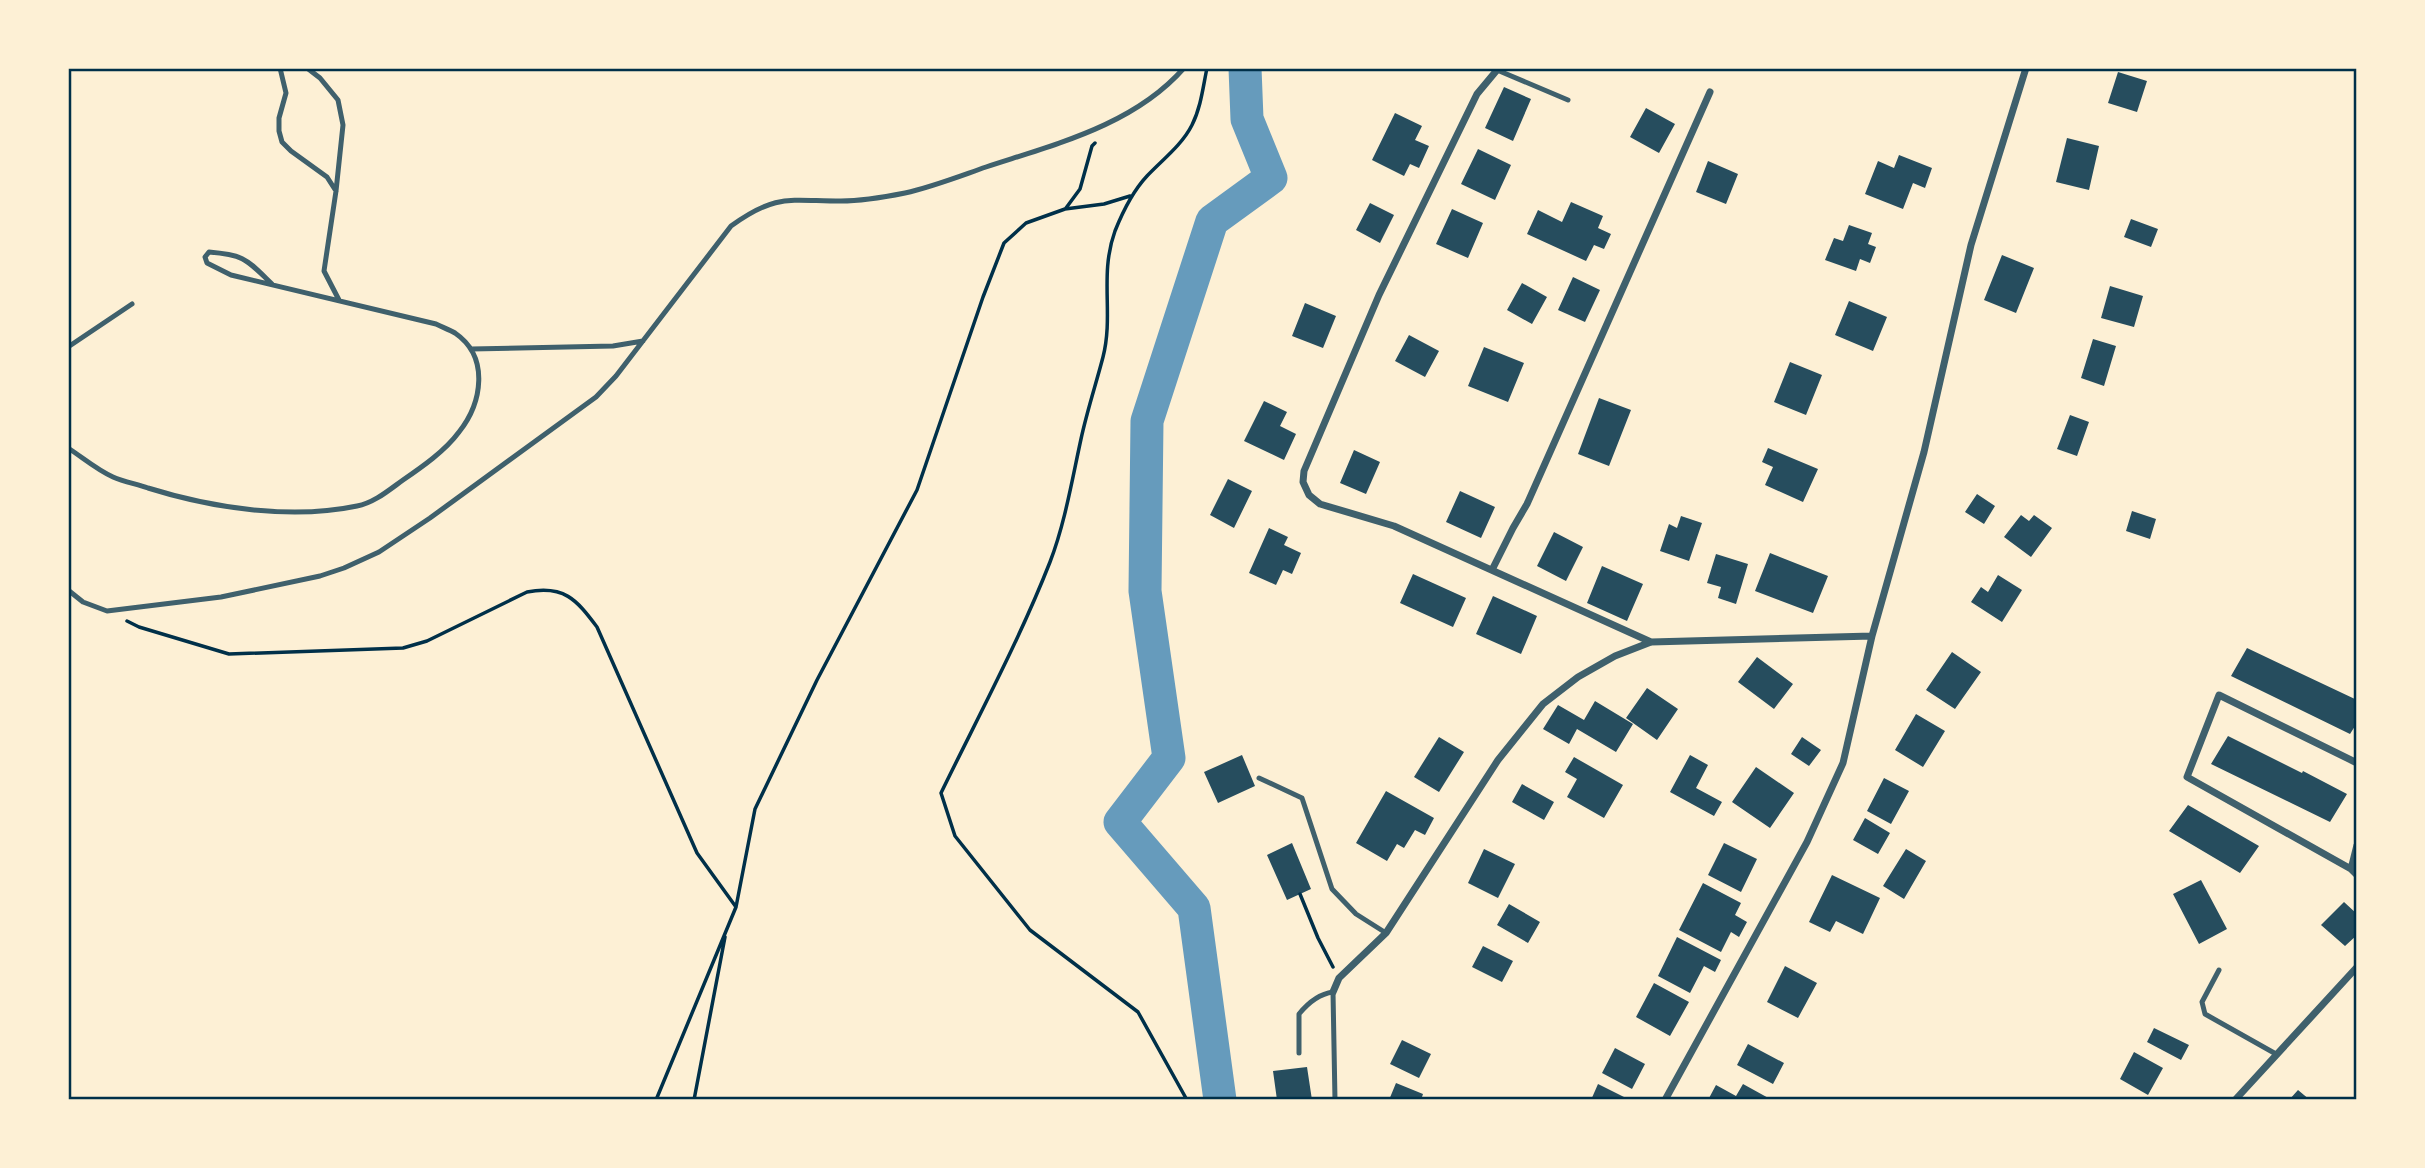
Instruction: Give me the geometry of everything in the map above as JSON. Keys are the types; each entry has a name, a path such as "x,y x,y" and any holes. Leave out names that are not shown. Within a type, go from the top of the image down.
{"street":[{"path":"1665,1100 1807,842 1843,764 1872,636 1924,452 1971,245 2026,68"},
{"path":"1497,70 1477,94 1379,295 1304,471 1303,482 1309,495 1320,503 1394,526 1651,642"},
{"path":"1492,570 1527,504 1710,92"},
{"path":"1333,992 1339,978 1386,933 1498,760 1543,704 1578,677 1615,656 1651,642 1872,636"},
{"path":"2357,763 2219,695 2187,777 2354,872 2357,845"},
{"path":"2235,1100 2357,967"}],"lane":[{"path":"280,68 286,93 279,118 282,142 327,177 336,191"},
{"path":"307,68 320,78 338,100 343,125 324,271 339,300"},
{"path":"68,590 83,602 107,611 221,597 320,576 379,552 596,397 616,376 731,226 749,213 771,203 791,199 844,202 906,193 1080,136 1124,115 1167,88 1184,68"},
{"path":"1497,70 1568,100"},
{"path":"68,448 112,477 184,499 239,508 314,512 360,506 376,498 425,465 459,433 473,410 480,382 478,364 471,349 456,334 436,324 231,275 208,263 205,257 209,252 246,258 272,284"},
{"path":"68,347 132,304"},
{"path":"471,349 613,346 643,341"},
{"path":"1259,778 1302,797 1332,889 1356,914 1386,933"},
{"path":"2218,970 2202,1002 2205,1014 2276,1054"},
{"path":"1299,1053 1298,1014 1307,1004 1325,993 1333,992 1335,1100"}],"path":[{"path":"1187,1100 1138,1012 1030,930 955,836 941,793 1017,638 1050,560 1072,483 1109,329 1105,291 1108,259 1115,233 1130,196 1185,137 1198,111 1207,68"},
{"path":"1065,209 1080,189 1092,146 1100,138"},
{"path":"656,1100 736,907 755,809 817,680 917,490 1004,243 1026,223 1065,209 1104,204 1130,196"},
{"path":"107,611 139,628 229,654 403,648 427,642 527,592 543,589 559,591 581,606 597,627 697,853 736,907"},
{"path":"1300,894 1318,938 1339,978"},
{"path":"694,1100 727,928"}],"building":[{"path":"2118,72 2147,81 2137,112 2108,103"},
{"path":"1504,87 1531,99 1513,141 1485,128"},
{"path":"1646,108 1675,124 1659,153 1630,137"},
{"path":"1395,113 1422,126 1415,140 1429,146 1419,168 1410,164 1404,176 1372,160"},
{"path":"2067,138 2099,146 2089,190 2056,182"},
{"path":"1478,149 1511,165 1495,200 1461,184"},
{"path":"1899,155 1932,168 1925,188 1913,183 1903,209 1865,194 1878,161 1894,168"},
{"path":"1708,161 1738,174 1726,204 1696,192"},
{"path":"1571,202 1603,216 1598,228 1611,234 1604,249 1594,245 1586,261 1527,234 1538,210 1562,222"},
{"path":"1370,203 1394,215 1380,243 1356,230"},
{"path":"1452,209 1483,223 1468,258 1436,244"},
{"path":"2131,219 2158,229 2151,247 2124,237"},
{"path":"1849,225 1872,233 1868,244 1876,247 1870,263 1860,259 1856,271 1825,260 1834,238 1843,241"},
{"path":"2002,255 2034,268 2016,313 1984,300"},
{"path":"1573,277 1600,290 1585,322 1558,310"},
{"path":"1522,283 1547,297 1532,324 1507,310"},
{"path":"2110,286 2143,296 2134,327 2101,318"},
{"path":"1849,301 1887,317 1873,351 1835,335"},
{"path":"1305,303 1336,316 1323,348 1292,336"},
{"path":"1409,335 1439,351 1425,377 1395,361"},
{"path":"2093,339 2116,346 2104,386 2081,378"},
{"path":"1484,347 1524,363 1508,402 1468,386"},
{"path":"1790,362 1822,375 1806,415 1774,402"},
{"path":"1599,398 1631,410 1609,466 1578,454"},
{"path":"1264,401 1287,412 1280,426 1296,434 1284,460 1244,441"},
{"path":"2070,415 2089,422 2077,456 2057,449"},
{"path":"1768,448 1818,469 1803,502 1765,485 1773,467 1762,462"},
{"path":"1354,450 1380,462 1366,494 1340,483"},
{"path":"1228,479 1252,491 1234,528 1210,515"},
{"path":"1460,491 1495,507 1481,538 1446,522"},
{"path":"1977,494 1995,506 1984,524 1965,512"},
{"path":"2132,511 2156,519 2150,539 2126,531"},
{"path":"2021,515 2029,521 2034,515 2052,528 2031,557 2004,537"},
{"path":"1681,516 1702,523 1689,561 1660,551 1669,524 1677,528"},
{"path":"1269,528 1288,537 1284,545 1301,553 1292,574 1283,570 1276,585 1249,573"},
{"path":"1554,532 1583,547 1566,581 1537,566"},
{"path":"1770,553 1828,576 1813,613 1755,591"},
{"path":"1716,554 1748,564 1736,604 1718,598 1721,587 1707,583"},
{"path":"1602,566 1643,584 1627,621 1587,603"},
{"path":"1413,574 1466,598 1453,627 1400,603"},
{"path":"1998,575 2022,590 2002,622 1971,602 1981,587 1988,592"},
{"path":"1493,596 1537,616 1521,654 1476,634"},
{"path":"2247,648 2357,700 2357,723 2350,734 2231,676"},
{"path":"1952,652 1981,672 1955,709 1926,690"},
{"path":"1757,657 1793,684 1774,709 1738,682"},
{"path":"1647,688 1678,709 1657,740 1626,718"},
{"path":"1595,701 1633,724 1616,752 1577,729 1569,744 1543,729 1558,705 1584,720"},
{"path":"1916,714 1945,731 1923,767 1895,750"},
{"path":"2228,736 2347,794 2330,822 2211,764"},
{"path":"1439,737 1464,752 1439,792 1414,777"},
{"path":"1802,737 1821,750 1809,766 1791,754"},
{"path":"1242,755 1255,786 1218,803 1204,772"},
{"path":"1690,755 1708,765 1696,788 1722,802 1714,816 1670,792"},
{"path":"1574,757 1623,785 1604,818 1567,797 1577,779 1565,772"},
{"path":"1756,767 1794,793 1770,828 1732,802"},
{"path":"1884,778 1909,791 1891,824 1867,811"},
{"path":"1522,784 1554,802 1544,820 1512,802"},
{"path":"1386,791 1434,818 1425,835 1415,830 1404,848 1397,844 1387,861 1356,843"},
{"path":"2188,805 2259,846 2240,873 2169,831"},
{"path":"1865,818 1890,833 1878,854 1853,840"},
{"path":"1292,843 1311,889 1287,900 1267,855"},
{"path":"1724,843 1757,859 1741,892 1708,875"},
{"path":"1484,849 1515,864 1498,898 1468,883"},
{"path":"1906,849 1926,861 1904,899 1883,886"},
{"path":"1832,875 1880,898 1863,934 1836,921 1830,932 1809,922"},
{"path":"2201,880 2227,929 2199,944 2173,894"},
{"path":"1703,883 1741,903 1735,915 1747,922 1739,937 1731,932 1721,952 1679,930"},
{"path":"2344,902 2357,914 2357,935 2345,946 2321,925"},
{"path":"1509,904 1540,922 1528,943 1497,925"},
{"path":"1677,937 1721,960 1715,972 1704,966 1690,993 1658,976"},
{"path":"1483,946 1513,961 1502,982 1472,967"},
{"path":"1785,966 1817,983 1798,1018 1767,1002"},
{"path":"1654,983 1689,1002 1670,1036 1636,1017"},
{"path":"2154,1028 2189,1045 2181,1060 2147,1042"},
{"path":"1402,1040 1431,1054 1419,1078 1390,1064"},
{"path":"1748,1044 1784,1063 1773,1084 1737,1065"},
{"path":"1615,1048 1645,1064 1632,1089 1602,1073"},
{"path":"2134,1052 2163,1068 2148,1095 2120,1079"},
{"path":"1307,1067 1312,1100 1277,1100 1273,1071"},
{"path":"1396,1083 1423,1094 1421,1100 1389,1100"},
{"path":"1598,1084 1630,1100 1591,1100"},
{"path":"1743,1084 1772,1100 1708,1100 1716,1085 1736,1096"},
{"path":"2298,1090 2310,1100 2289,1100"}],"waterway":[{"path":"1220,1100 1194,908 1120,822 1169,758 1145,591 1147,421 1212,221 1271,178 1247,119 1245,68"}]}
